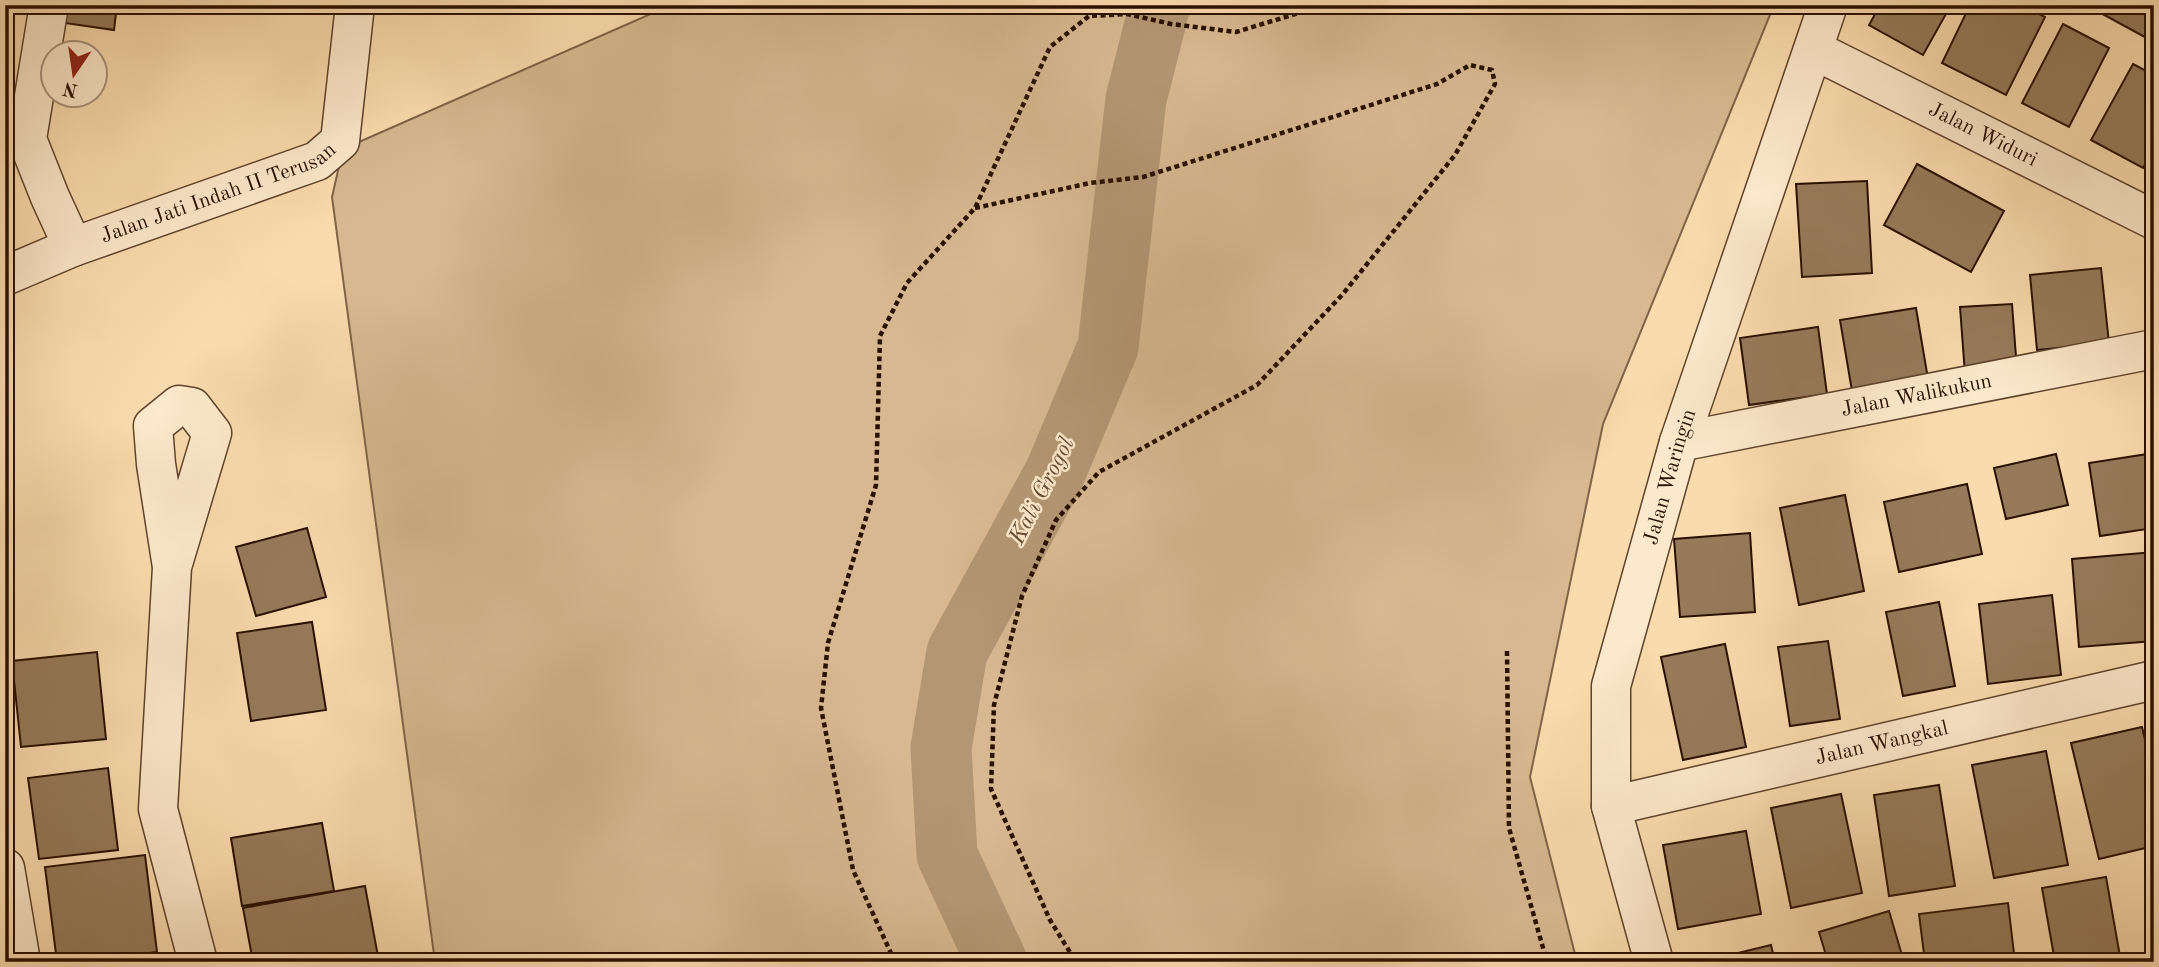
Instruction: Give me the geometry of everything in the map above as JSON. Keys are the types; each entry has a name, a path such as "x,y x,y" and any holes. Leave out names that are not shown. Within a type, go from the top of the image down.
{"street":[{"path":"49,5 16,136 50,197 73,247"},
{"name":"Jalan Jati Indah II Terusan","path":"5,276 73,247 317,161 340,141 355,5"},
{"name":"Jalan Waringin","path":"1654,962 1611,806 1611,686 1679,442 1828,5"},
{"name":"Jalan Widuri","path":"1814,50 2154,220"},
{"name":"Jalan Walikukun","path":"1679,442 2154,349"},
{"path":"172,567 158,809 198,962"},
{"name":"Jalan Wangkal","path":"1611,806 2154,680"},
{"path":"5,868 21,962"}],"path":[{"path":"895,962 853,870 821,708 828,643 876,485 880,336 907,283 975,208 1050,47 1089,16 1127,14 1171,24 1236,32 1325,5"},
{"path":"975,208 1090,183 1143,177 1437,84 1470,65 1492,70 1495,85 1455,155 1342,295 1258,385 1099,472 1056,520 1022,596 994,705 991,789 1050,920 1076,962"},
{"path":"1507,651 1509,828 1547,962"}],"shaded area":[{"path":"671,5 1774,5 1603,424 1530,777 1577,962 435,962 332,197 343,149"}],"building":[{"path":"61,5 117,5 114,30 58,22"},
{"path":"1880,5 1951,5 1923,55 1869,25"},
{"path":"1970,5 2021,5 2045,17 2006,95 1942,63"},
{"path":"2086,5 2154,5 2154,42"},
{"path":"2063,24 2109,48 2069,127 2022,103"},
{"path":"2133,64 2154,75 2154,149 2143,168 2091,140"},
{"path":"1917,164 2004,211 1971,272 1884,225"},
{"path":"1867,181 1872,273 1802,277 1796,184"},
{"path":"2101,268 2109,343 2037,350 2030,275"},
{"path":"2012,304 2017,370 1965,374 1960,307"},
{"path":"1916,308 1928,379 1852,391 1840,320"},
{"path":"1818,327 1827,394 1749,405 1740,338"},
{"path":"2154,453 2154,528 2100,536 2089,463"},
{"path":"2056,454 2068,505 2006,519 1994,468"},
{"path":"1967,484 1982,554 1899,572 1884,502"},
{"path":"1845,495 1864,591 1799,605 1780,508"},
{"path":"307,528 326,597 256,616 236,547"},
{"path":"1750,533 1755,612 1680,617 1674,539"},
{"path":"2154,552 2154,641 2079,647 2072,559"},
{"path":"2052,595 2061,675 1988,684 1979,604"},
{"path":"1939,602 1955,686 1903,696 1886,612"},
{"path":"312,622 326,710 251,721 237,633"},
{"path":"1828,641 1840,719 1790,726 1778,647"},
{"path":"1725,644 1746,747 1683,760 1661,657"},
{"path":"97,652 106,739 21,747 12,661"},
{"path":"2142,727 2154,777 2154,846 2099,859 2071,743"},
{"path":"2046,751 2068,865 1994,878 1972,765"},
{"path":"108,768 118,850 39,859 28,778"},
{"path":"1939,785 1955,886 1889,896 1874,795"},
{"path":"1841,794 1862,893 1791,908 1771,808"},
{"path":"322,823 334,891 242,906 231,838"},
{"path":"1746,831 1761,914 1678,929 1663,845"},
{"path":"145,855 157,952 57,962 45,867"},
{"path":"2106,877 2121,962 2055,962 2042,888"},
{"path":"365,886 379,962 253,962 243,908"},
{"path":"2008,903 2015,962 1925,962 1919,914"},
{"path":"1889,911 1904,962 1828,962 1819,932"},
{"path":"1771,945 1775,962 1701,962"}],"waterway":[{"name":"Kali Grogol","path":"997,962 947,855 941,748 957,652 1055,473 1108,347 1136,99 1160,5"}]}
